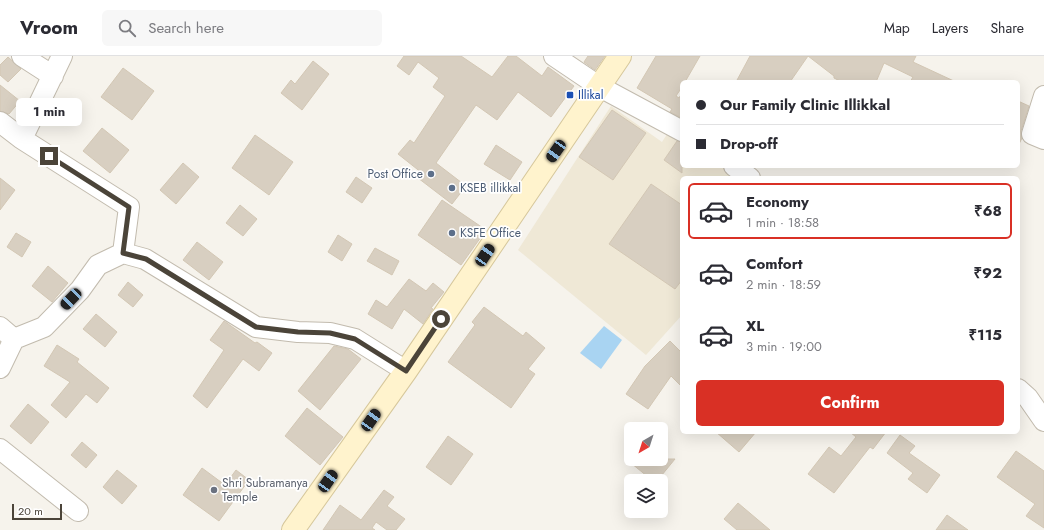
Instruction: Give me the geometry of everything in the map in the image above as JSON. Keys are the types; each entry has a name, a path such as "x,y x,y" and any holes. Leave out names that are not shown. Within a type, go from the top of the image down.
{"main road":[{"path":"293,530 406,371 620,56"}],"street":[{"path":"22,56 53,76"},
{"path":"22,138 62,56"},
{"path":"554,56 600,87 680,130"},
{"path":"1044,96 1032,134 1044,139"},
{"path":"0,122 22,138 129,207 123,253"},
{"path":"737,168 747,176"},
{"path":"0,368 7,333 44,327 80,290 98,265 123,253 146,259 256,327 298,332 330,333 355,339 406,371"},
{"path":"1020,390 1028,398 1044,421"},
{"path":"0,449 78,511"}],"shaded area":[{"path":"611,106 662,142 671,128 680,135 680,168 726,168 736,176 680,176 680,317 646,355 518,250"}],"water":[{"path":"604,326 622,340 601,369 580,353"}],"building":[{"path":"404,56 461,56 492,77 508,56 516,56 542,76 548,67 574,86 551,117 518,92 497,120 476,105 436,163 466,186 452,204 418,178 422,173 398,154 410,140 414,143 445,96 433,87 439,78 418,62 409,75 397,66"},
{"path":"588,56 605,56 595,70 584,62"},
{"path":"656,56 700,56 686,80 680,80 680,90 676,96 679,98 680,96 680,117 670,112 672,109 637,88"},
{"path":"750,56 808,56 791,80 737,80"},
{"path":"808,56 916,56 913,62 952,80 911,80 913,77 884,63 877,80 838,80 834,78 834,76"},
{"path":"8,57 21,69 8,82 0,75 0,65"},
{"path":"313,61 329,74 302,110 281,93 291,80 295,84"},
{"path":"123,68 154,91 132,120 101,97"},
{"path":"0,85 20,101 9,114 0,111"},
{"path":"1020,102 1029,106 1021,131 1022,138 1020,142"},
{"path":"612,110 646,133 613,180 579,157"},
{"path":"102,128 129,150 110,173 83,151"},
{"path":"255,135 293,162 269,195 232,168"},
{"path":"677,141 680,142 680,168 682,168 682,173 664,160"},
{"path":"496,145 522,162 510,180 484,164"},
{"path":"183,163 199,177 176,204 160,190"},
{"path":"356,177 372,188 362,203 346,192"},
{"path":"0,178 15,190 0,210"},
{"path":"651,184 680,204 680,283 675,289 609,244"},
{"name":"KSFE Office","path":"442,200 486,230 461,265 418,235"},
{"path":"240,205 257,219 243,236 226,223"},
{"path":"16,233 31,242 22,257 7,247"},
{"path":"338,235 352,244 342,261 328,252"},
{"path":"197,242 223,262 209,280 183,260"},
{"path":"375,248 399,261 392,275 367,261"},
{"path":"48,266 68,283 52,302 32,286"},
{"path":"409,279 426,291 433,283 444,292 431,308 433,309 423,324 404,309 392,329 368,314 376,300 387,307"},
{"path":"128,282 143,295 133,307 118,295"},
{"path":"484,307 523,336 526,332 545,348 528,369 535,374 511,408 448,362 475,325 472,322"},
{"path":"96,314 117,332 105,347 83,329"},
{"path":"224,321 272,353 259,371 243,359 207,408 193,396 224,350 210,340"},
{"path":"670,341 680,351 680,385 671,376 648,409 626,394 645,366"},
{"path":"57,345 79,359 77,362 109,388 97,403 86,394 66,418 51,405 70,382 44,366"},
{"path":"334,346 348,349 361,359 320,410 298,391"},
{"path":"28,404 49,422 31,444 10,426"},
{"path":"307,408 343,437 320,465 285,436"},
{"path":"718,434 754,434 739,452"},
{"path":"852,434 884,434 873,449 870,447 834,493 808,474 829,447 841,456 856,437"},
{"path":"900,435 915,446 909,453 940,475 927,493 908,479 913,473 887,453"},
{"path":"448,436 473,454 451,485 426,467"},
{"path":"82,442 97,455 86,468 71,455"},
{"path":"1016,451 1044,471 1044,528 1026,516 1035,504 997,477"},
{"path":"668,459 675,459 663,474 644,474 635,466 668,466"},
{"name":"Shri Subramanya Temple","path":"202,468 225,485 236,470 249,480 219,521 183,495"},
{"path":"117,470 137,486 122,504 103,487"},
{"path":"384,490 394,497 387,506 405,519 396,530 387,530 376,522 372,528 375,530 323,530 340,505 361,520"},
{"path":"738,503 770,530 737,530 724,519"},
{"path":"947,515 968,530 936,530"}],"place":[{"name":"Illikal","path":"570,95"},
{"name":"Post Office","path":"431,174"},
{"name":"KSEB illikkal","path":"452,188"},
{"name":"KSFE Office","path":"452,233"},
{"name":"Shri Subramanya Temple","path":"214,490"}],"route":[{"path":"49,156 129,207 123,253 146,259 256,327 298,332 330,333 355,339 406,371 441,319"}]}
